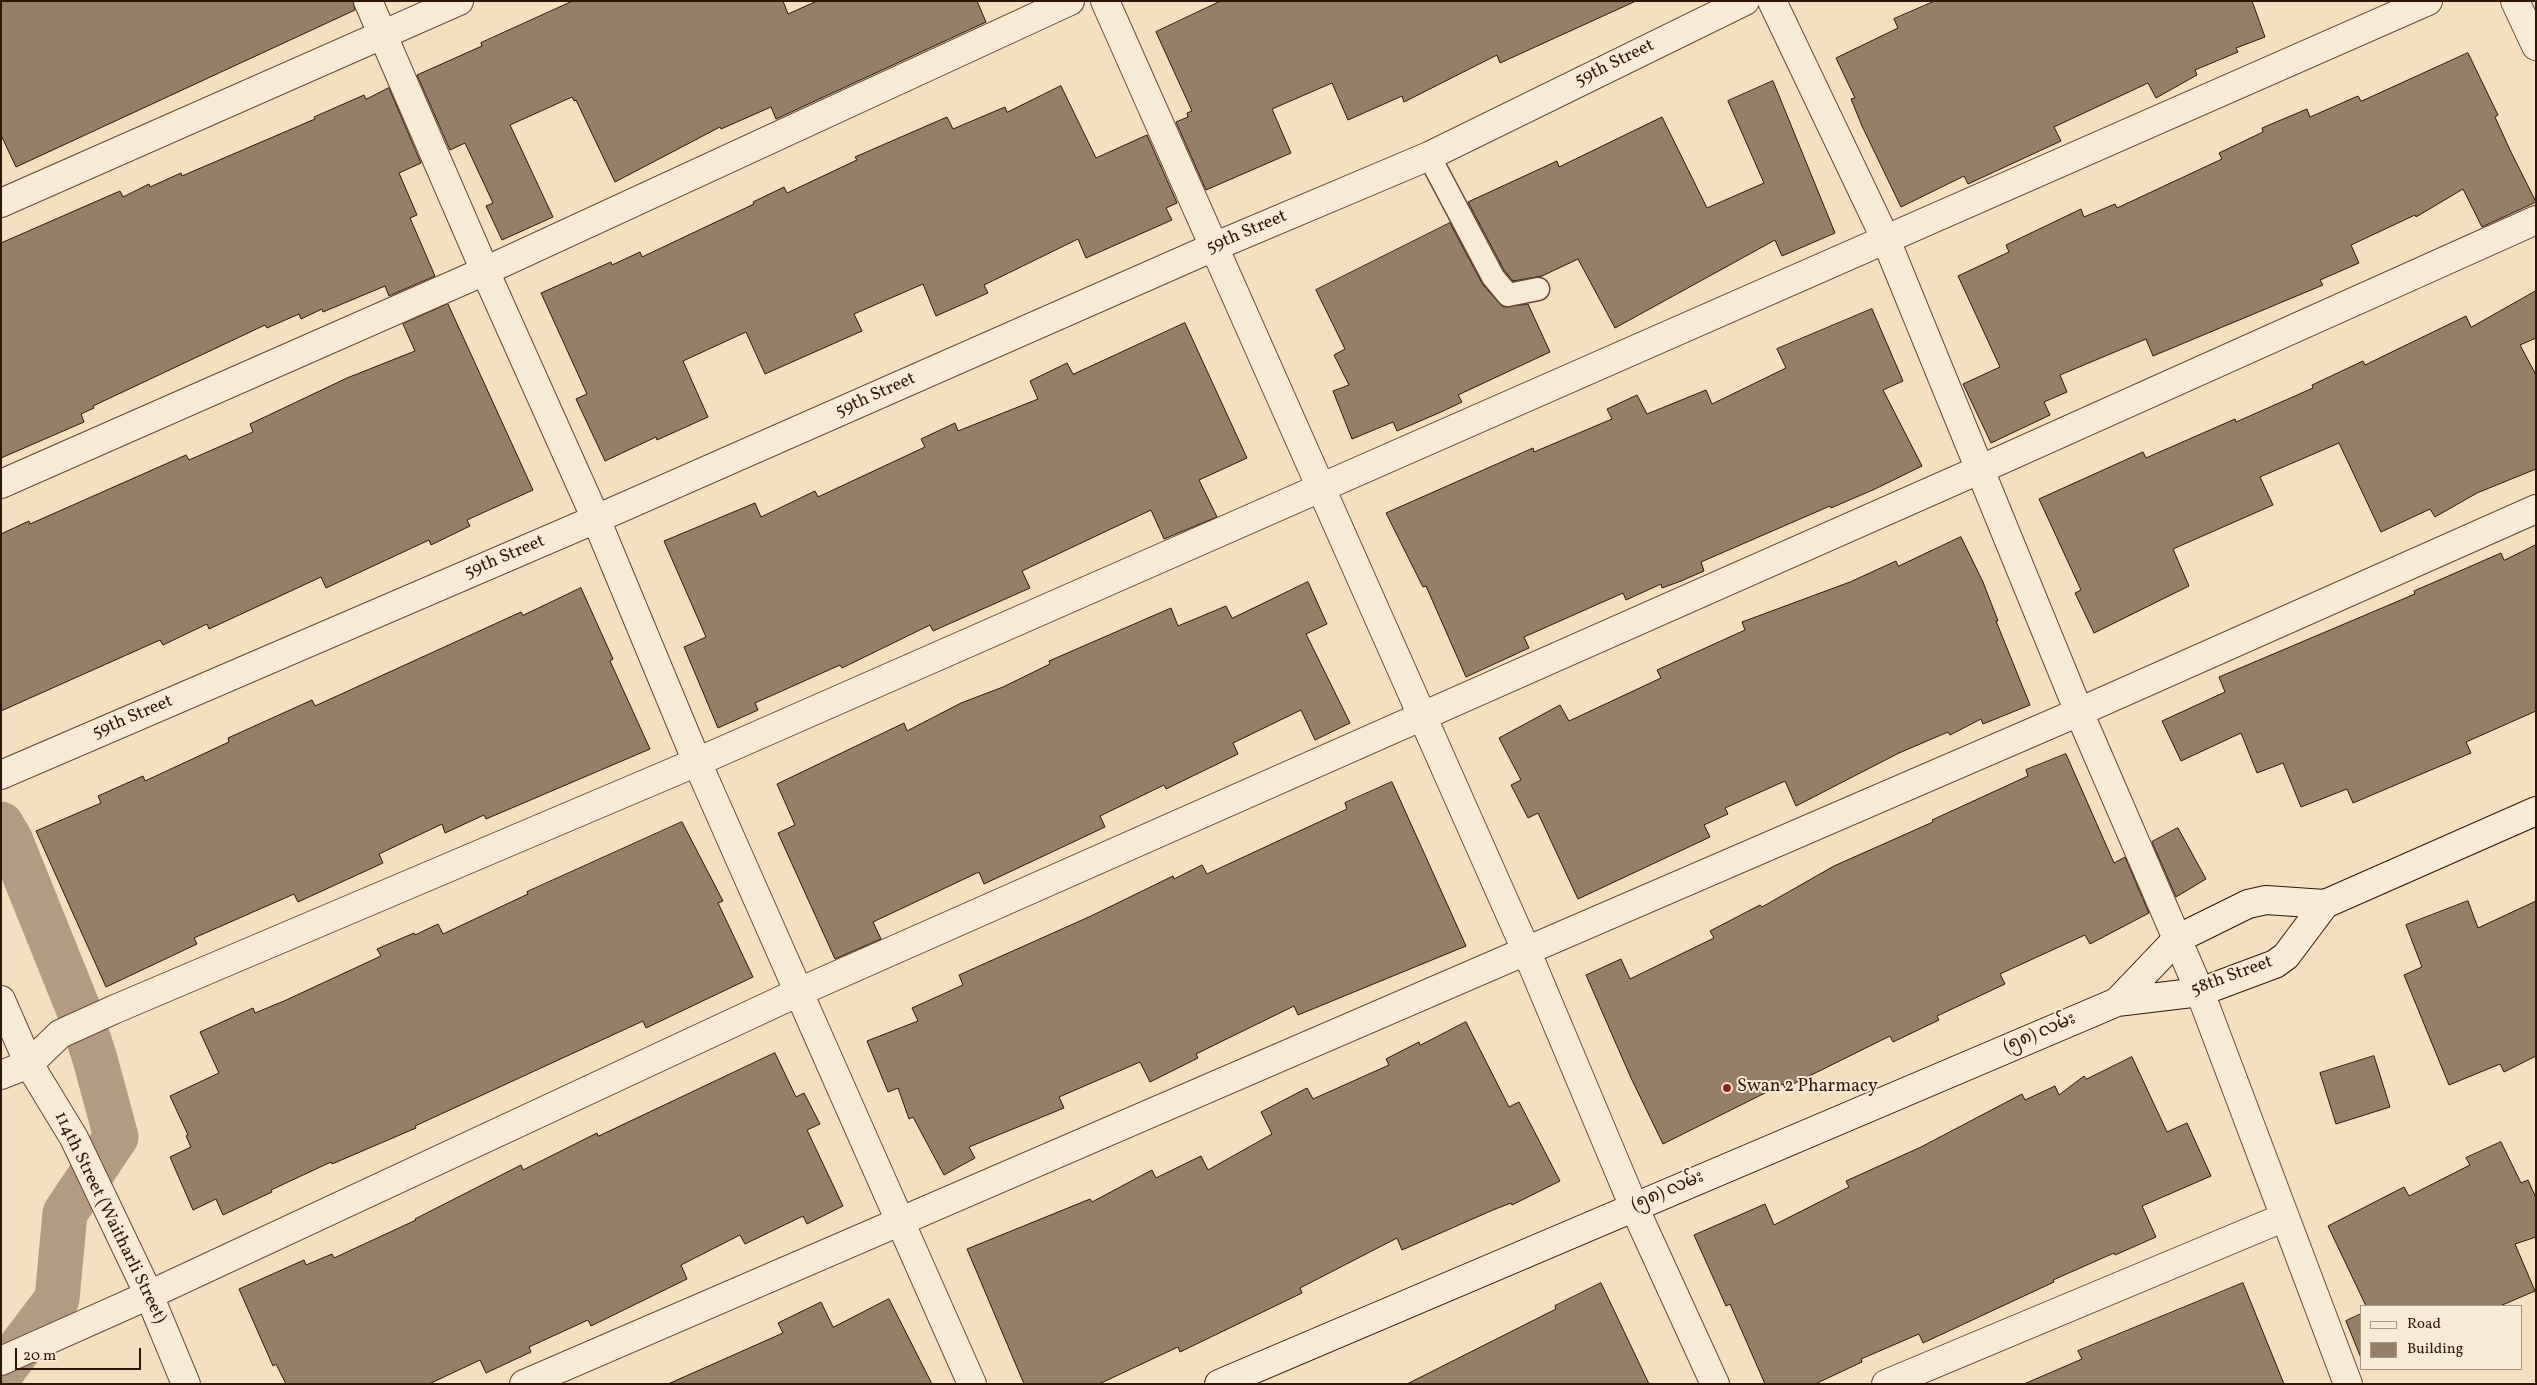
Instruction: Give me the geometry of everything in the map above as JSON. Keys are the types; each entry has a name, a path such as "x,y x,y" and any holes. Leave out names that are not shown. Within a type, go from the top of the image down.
{"street":[{"path":"368,1 485,272 596,519 697,762 972,1384"},
{"path":"1,203 459,1"},
{"path":"1,484 485,272 1070,1"},
{"path":"1106,1 1526,950 1634,1207 1715,1384"},
{"name":"59th Street","path":"4,774 596,519 1216,246 1429,156 1744,1"},
{"path":"1772,1 1886,240 1981,468 2079,712 2200,992 2348,1384"},
{"path":"1,1075 29,1064 60,1034 113,1010 697,762 2428,1"},
{"path":"2515,1 2536,46"},
{"path":"12,1356 149,1295 799,992 2536,220"},
{"path":"524,1384 2079,712 2536,509"},
{"name":"58th Street","path":"2117,1002 2177,939 2248,904 2266,900 2326,904 2536,811"},
{"name":"58th Street","path":"2117,1002 2200,992 2275,964 2286,956 2326,904"},
{"name":"114th Street (Waitharli Street)","path":"1,1000 29,1064 74,1138 149,1295 186,1384"},
{"name":"(၅၈) လမ်း","path":"1219,1384 2117,1002"},
{"path":"1886,1384 2285,1217"}],"lane":[{"path":"1429,156 1493,277 1508,294 1538,290"}],"building":[{"path":"1,1 353,1 355,10 16,167 1,135"},
{"path":"573,1 783,1 788,14 817,1 977,1 986,22 776,119 771,107 721,129 720,127 615,182 576,100 574,101 572,97 510,125 553,217 502,240 486,206 493,203 465,143 450,150 417,75 482,46 481,43"},
{"path":"1221,1 1636,1 1500,63 1497,55 1404,102 1402,96 1348,120 1332,83 1272,109 1291,153 1206,190 1176,122 1188,117 1187,113 1192,111 1156,32"},
{"path":"1935,1 2252,1 2265,37 2236,48 2238,52 2195,70 2197,75 2156,98 2148,83 2054,127 2061,141 1968,184 1964,176 1901,207 1862,126 1851,99 1855,98 1836,58 1898,28 1894,19"},
{"path":"2468,53 2498,115 2495,117 2510,150 2536,202 2482,227 2463,189 2416,217 2415,215 2351,245 2359,263 2320,280 2323,285 2153,356 2146,339 2060,375 2067,392 2044,402 2050,415 1991,443 1963,384 2000,367 1958,276 2009,252 2006,245 2081,209 2084,217 2115,204 2117,208 2222,159 2219,153 2263,132 2262,128 2307,109 2310,117 2358,96 2361,101"},
{"path":"1773,81 1835,233 1782,256 1775,240 1615,328 1578,259 1542,276 1513,281 1504,270 1468,202 1557,161 1559,167 1662,117 1707,208 1764,183 1728,101"},
{"path":"1061,86 1096,158 1147,135 1177,203 1166,208 1172,220 1086,258 1078,239 984,285 988,293 936,316 923,284 854,314 862,331 765,374 746,332 683,361 708,417 657,440 656,437 605,461 576,399 587,394 541,293 611,262 612,265 640,252 642,257 754,204 753,202 784,187 787,193 857,160 855,157 947,117 953,129 1005,107 1007,112"},
{"path":"389,88 421,163 399,173 417,215 410,218 435,276 389,296 385,286 323,312 322,309 301,319 299,314 267,328 265,325 93,406 94,408 81,414 84,422 1,458 1,243 120,191 123,197 149,184 150,187 181,173 182,176 315,119 314,117 364,95 366,99"},
{"path":"1450,223 1483,285 1503,307 1528,304 1550,352 1458,395 1462,402 1441,412 1397,431 1393,422 1352,439 1333,391 1349,385 1334,355 1345,349 1316,290"},
{"path":"2536,291 2536,338 2520,345 2536,375 2536,469 2477,493 2435,517 2430,509 2381,532 2339,443 2260,477 2273,505 2173,549 2189,586 2094,633 2075,593 2081,590 2039,499 2143,452 2146,458 2235,419 2236,422 2313,388 2312,385 2363,361 2365,365 2466,316 2471,327"},
{"path":"448,304 533,490 467,520 470,526 431,545 429,540 326,588 321,577 209,629 207,624 163,645 160,640 1,711 1,534 29,521 30,524 186,455 189,460 253,432 250,424 347,378 415,351 403,324"},
{"path":"1872,309 1903,381 1883,390 1922,466 1875,489 1831,508 1830,506 1701,562 1704,571 1681,581 1662,588 1661,584 1626,600 1623,593 1524,637 1529,648 1466,677 1426,586 1423,587 1386,513 1533,448 1534,452 1612,419 1607,409 1637,395 1647,414 1706,390 1712,404 1786,368 1777,349"},
{"path":"1185,323 1247,458 1199,480 1217,517 1164,539 1151,510 1022,571 1030,588 933,631 930,625 842,668 840,665 755,703 758,710 718,728 684,647 706,637 664,541 755,503 761,517 815,491 818,497 925,447 921,439 955,423 958,431 1038,399 1030,381 1067,363 1073,374"},
{"path":"1961,537 1983,582 1998,621 1996,621 2030,705 1983,724 1981,719 1950,735 1948,732 1899,753 1796,806 1785,781 1725,808 1728,814 1704,825 1710,837 1578,899 1538,813 1528,818 1511,785 1521,780 1499,738 1560,705 1569,721 1661,678 1657,670 1745,630 1742,622 1850,582 1896,561 1898,566"},
{"path":"2536,545 2536,711 2466,742 2471,753 2353,803 2347,789 2301,807 2283,763 2257,773 2241,733 2181,761 2162,721 2225,692 2219,677 2415,594 2414,591 2501,553 2504,560"},
{"path":"1308,582 1327,624 1306,634 1350,723 1315,740 1301,710 1233,743 1238,754 1166,789 1164,785 1100,816 1105,827 984,884 979,872 873,922 881,939 835,959 778,833 795,825 777,784 904,723 907,731 961,703 1003,687 1050,664 1049,661 1171,608 1178,626 1226,606 1232,618"},
{"path":"581,588 613,659 610,661 650,749 486,819 484,815 445,833 442,824 379,854 383,863 298,902 294,894 194,938 197,944 106,987 36,831 101,803 98,796 143,776 145,781 229,742 228,738 312,700 315,706 521,612 523,615"},
{"path":"2066,754 2114,863 2125,857 2149,913 2090,944 2085,935 2000,974 2005,984 1937,1016 1939,1020 1893,1042 1890,1036 1785,1088 1783,1084 1663,1144 1631,1078 1586,975 1621,959 1630,979 1714,938 1710,931 1760,905 1762,907 1834,866 1933,822 1932,820 2028,776 2026,770"},
{"path":"1392,782 1466,946 1298,1015 1294,1006 1196,1054 1198,1058 1150,1082 1140,1062 1059,1097 1064,1108 969,1147 975,1158 944,1175 913,1117 909,1119 898,1088 888,1092 867,1041 918,1021 912,1008 963,985 959,975 1091,916 1173,876 1174,879 1202,865 1207,874 1347,809 1345,803"},
{"path":"682,822 723,901 718,903 753,977 646,1028 643,1021 415,1126 416,1128 332,1164 331,1162 223,1215 216,1199 193,1210 170,1157 191,1147 186,1136 188,1135 170,1096 219,1073 200,1032 253,1008 255,1013 284,1001 381,956 377,949 414,933 415,935 438,924 443,934 528,894 527,892"},
{"path":"2178,828 2206,879 2176,897 2152,842"},
{"path":"2468,901 2478,928 2536,901 2536,1056 2504,1072 2500,1064 2449,1085 2404,975 2422,967 2406,925"},
{"path":"1466,1022 1509,1107 1519,1102 1560,1181 1512,1205 1511,1203 1493,1210 1402,1250 1397,1238 1300,1288 1302,1293 1180,1352 1178,1347 1099,1384 1024,1384 967,1249 1090,1199 1092,1202 1152,1170 1156,1178 1201,1156 1208,1170 1272,1134 1261,1112 1307,1088 1313,1099 1389,1065 1386,1059 1419,1042 1420,1045"},
{"path":"775,1053 796,1097 804,1093 820,1124 807,1130 843,1206 807,1224 803,1216 745,1244 740,1235 681,1265 687,1279 591,1326 588,1320 529,1347 531,1352 486,1373 480,1360 429,1384 286,1384 276,1364 273,1366 239,1289 304,1260 306,1265 332,1254 334,1258 416,1220 521,1165 523,1170 597,1133 598,1136"},
{"path":"2374,1056 2390,1107 2336,1124 2320,1073"},
{"path":"2132,1057 2167,1132 2187,1123 2211,1176 2142,1206 2156,1237 2053,1280 2054,1282 1923,1343 1919,1334 1861,1359 1862,1362 1815,1384 1765,1384 1730,1304 1726,1306 1694,1235 1765,1204 1774,1225 1849,1187 1846,1181 1921,1147 2022,1094 2025,1100 2055,1086 2059,1095 2084,1076 2086,1079"},
{"path":"2501,1142 2521,1183 2528,1180 2536,1198 2536,1237 2515,1244 2535,1291 2502,1305 2366,1305 2328,1226 2404,1187 2409,1196 2470,1165 2466,1158"},
{"path":"1601,1283 1649,1384 1407,1384 1556,1309 1555,1306"},
{"path":"2243,1283 2284,1384 2024,1384 2082,1359 2078,1351"},
{"path":"889,1299 932,1384 668,1384 783,1333 778,1323 821,1302 833,1327"},
{"path":"2360,1314 2360,1356 2346,1321"}],"waterway":[{"path":"1,824 10,839 80,1013 95,1059 116,1137 65,1213 57,1299 1,1373"}],"place":[{"name":"Swan 2 Pharmacy","path":"1727,1088"}]}
